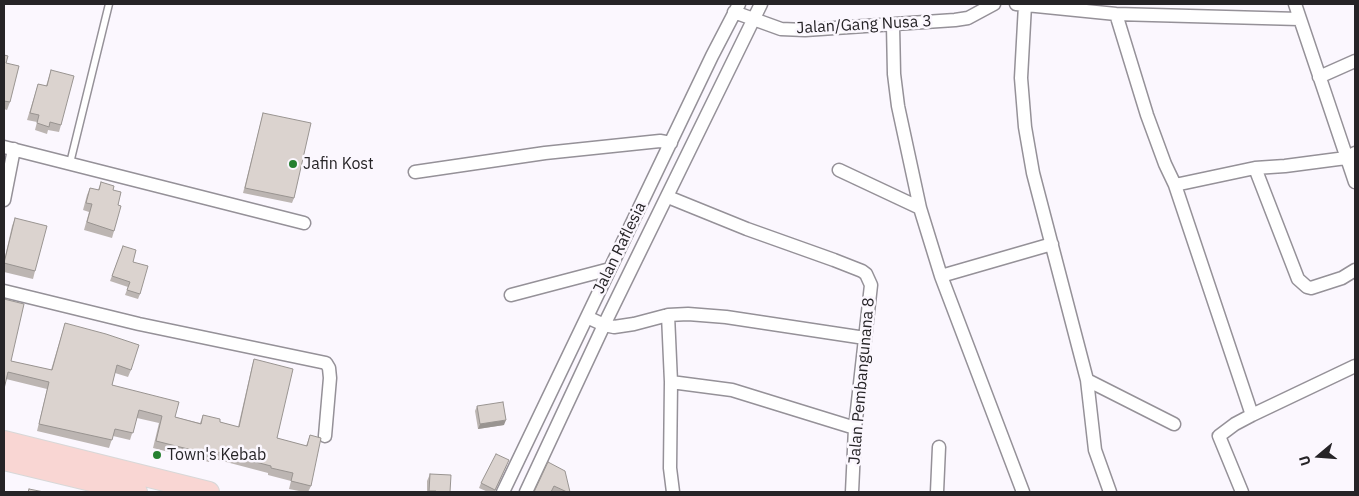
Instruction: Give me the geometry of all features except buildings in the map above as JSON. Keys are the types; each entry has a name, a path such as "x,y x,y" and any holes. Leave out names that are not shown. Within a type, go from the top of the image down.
{"main road":[{"path":"4,442 210,492"},
{"path":"4,460 137,492"}],"street":[{"name":"Jalan Raflesia","path":"503,492 595,321 668,197 752,19 761,4"},
{"name":"Jalan/Gang Nusa 3","path":"737,9 752,19 781,29 797,30 893,25 968,18 994,4"},
{"path":"1294,4 1318,77 1351,155 1355,182"},
{"path":"1110,492 1095,450 1087,380 1033,173 1025,127 1021,78 1020,5 1116,14 1299,19"},
{"name":"Jalan Raflesia","path":"526,492 595,321 610,269 737,9"},
{"path":"1116,14 1147,115 1175,185 1252,415"},
{"path":"893,25 894,74 898,106 920,208 942,276 1023,492"},
{"path":"1318,77 1355,61"},
{"path":"415,172 545,153 660,141 671,143"},
{"path":"4,200 9,148 304,223"},
{"path":"1175,185 1255,168 1285,166 1351,155"},
{"path":"1255,168 1298,279 1311,288 1342,278 1355,270"},
{"path":"839,170 920,208"},
{"name":"Jalan Pembangunana 8","path":"668,197 866,274 871,285 856,428 852,492"},
{"path":"942,276 1052,244"},
{"path":"511,295 610,269"},
{"path":"4,291 140,324 326,363 329,368 330,378 324,436"},
{"path":"668,315 672,492"},
{"path":"595,321 614,327 668,315 726,317 865,338"},
{"path":"1242,492 1219,436 1235,424 1252,415 1355,366"},
{"path":"1087,380 1174,424"},
{"path":"671,382 732,390 856,428"},
{"path":"936,492 939,447"}],"lane":[{"path":"70,164 109,4"}],"place":[{"name":"Jafin Kost","path":"293,164"},
{"name":"Town's Kebab","path":"157,455"}]}
